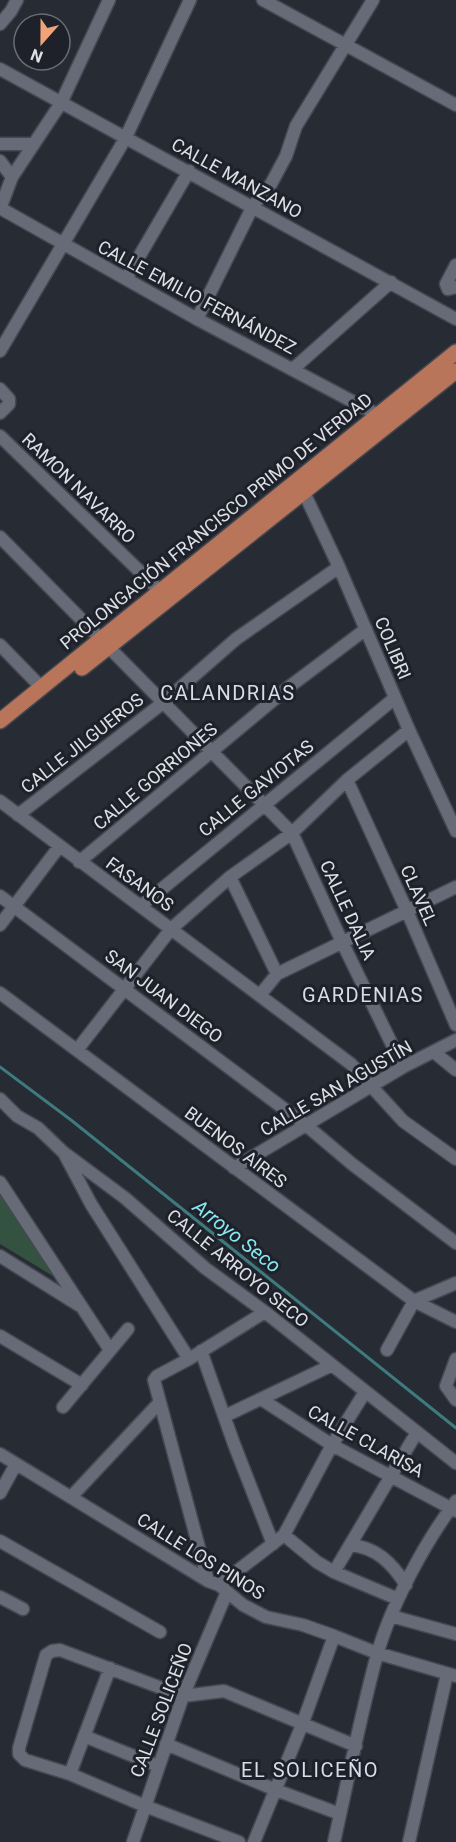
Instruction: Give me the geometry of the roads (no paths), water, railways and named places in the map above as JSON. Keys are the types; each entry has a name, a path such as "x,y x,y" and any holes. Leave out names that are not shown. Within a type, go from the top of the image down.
{"main road":[{"name":"PROLONGACIÓN FRANCISCO PRIMO DE VERDAD","path":"0,721 104,643 301,486 378,415 456,352"},
{"name":"PROLONGACIÓN FRANCISCO PRIMO DE VERDAD","path":"0,734 160,591 456,371"}],"street":[{"path":"0,24 17,0"},
{"path":"0,209 12,177 61,103 110,0"},
{"path":"0,351 125,139 190,0"},
{"path":"263,0 456,105"},
{"path":"197,319 253,206 271,184 286,156 296,126 374,0"},
{"name":"CALLE MANZANO","path":"0,69 456,319"},
{"path":"0,144 33,144"},
{"path":"0,161 12,177"},
{"path":"126,279 189,171"},
{"name":"CALLE EMILIO FERNÁNDEZ","path":"0,209 63,246 378,415"},
{"path":"452,288 446,284 456,265"},
{"path":"293,369 391,282"},
{"path":"0,388 9,399 9,404 0,413"},
{"name":"RAMON NAVARRO","path":"0,436 160,591"},
{"name":"COLIBRI","path":"301,486 456,831"},
{"name":"CALLE DALIA","path":"0,537 292,833 403,1067"},
{"name":"CALLE JILGUEROS","path":"18,815 164,702 236,639 339,567"},
{"name":"CALLE GORRIONES","path":"79,862 289,687 366,629"},
{"path":"0,645 42,688"},
{"name":"CALLE GAVIOTAS","path":"141,906 395,698"},
{"path":"77,1050 171,929 230,878 292,833 347,780 409,730"},
{"name":"CLAVEL","path":"347,780 456,1025"},
{"name":"FASANOS","path":"0,801 58,847 260,994 351,1064 403,1121 456,1159"},
{"path":"0,925 58,847"},
{"path":"230,878 277,974"},
{"path":"260,994 277,974 456,887"},
{"name":"SAN JUAN DIEGO","path":"0,896 307,1126 352,1164 456,1244"},
{"name":"BUENOS AIRES","path":"0,993 414,1301 456,1322"},
{"name":"CALLE SAN AGUSTÍN","path":"234,1168 403,1067 456,1040"},
{"path":"434,1052 456,1070"},
{"name":"CALLE ARROYO SECO","path":"0,1099 17,1116 38,1128 63,1152 125,1198 205,1268 265,1312 456,1463"},
{"path":"63,1152 91,1204 189,1359"},
{"path":"0,1182 110,1350"},
{"path":"0,1256 84,1309"},
{"path":"387,1350 414,1301 456,1283"},
{"path":"265,1312 157,1376 154,1380 218,1586 284,1535 332,1445 365,1392"},
{"path":"63,1407 128,1329"},
{"path":"0,1336 82,1385"},
{"path":"201,1351 273,1544"},
{"path":"456,1359 446,1386 456,1400"},
{"path":"225,1416 332,1365"},
{"name":"CALLE CLARISA","path":"261,1399 332,1445 454,1507"},
{"path":"71,1497 160,1402"},
{"path":"334,1572 417,1432"},
{"name":"CALLE LOS PINOS","path":"0,1454 266,1617 334,1636 377,1653 451,1675"},
{"path":"0,1493 16,1464"},
{"path":"334,1842 377,1653 398,1599 430,1541 454,1507"},
{"path":"284,1535 317,1562 334,1572 398,1599"},
{"path":"0,1541 160,1632"},
{"path":"350,1545 362,1546 377,1553 395,1568 406,1585"},
{"name":"CALLE SOLICEÑO","path":"133,1842 218,1586"},
{"path":"0,1597 23,1609"},
{"path":"392,1616 456,1634"},
{"path":"254,1842 302,1725 334,1636"},
{"path":"239,1842 70,1774 26,1760 20,1754 19,1748 45,1655 60,1650 183,1696 224,1691 356,1746"},
{"path":"70,1774 110,1668"},
{"path":"409,1842 451,1675"},
{"path":"84,1736 158,1766"},
{"path":"166,1744 340,1814"}],"waterway":[{"name":"Arroyo Seco","path":"0,1067 71,1120 456,1428"}],"district":[{"name":"CALANDRIAS","path":"228,693"},
{"name":"GARDENIAS","path":"363,995"},
{"name":"EL SOLICEÑO","path":"310,1770"}]}
